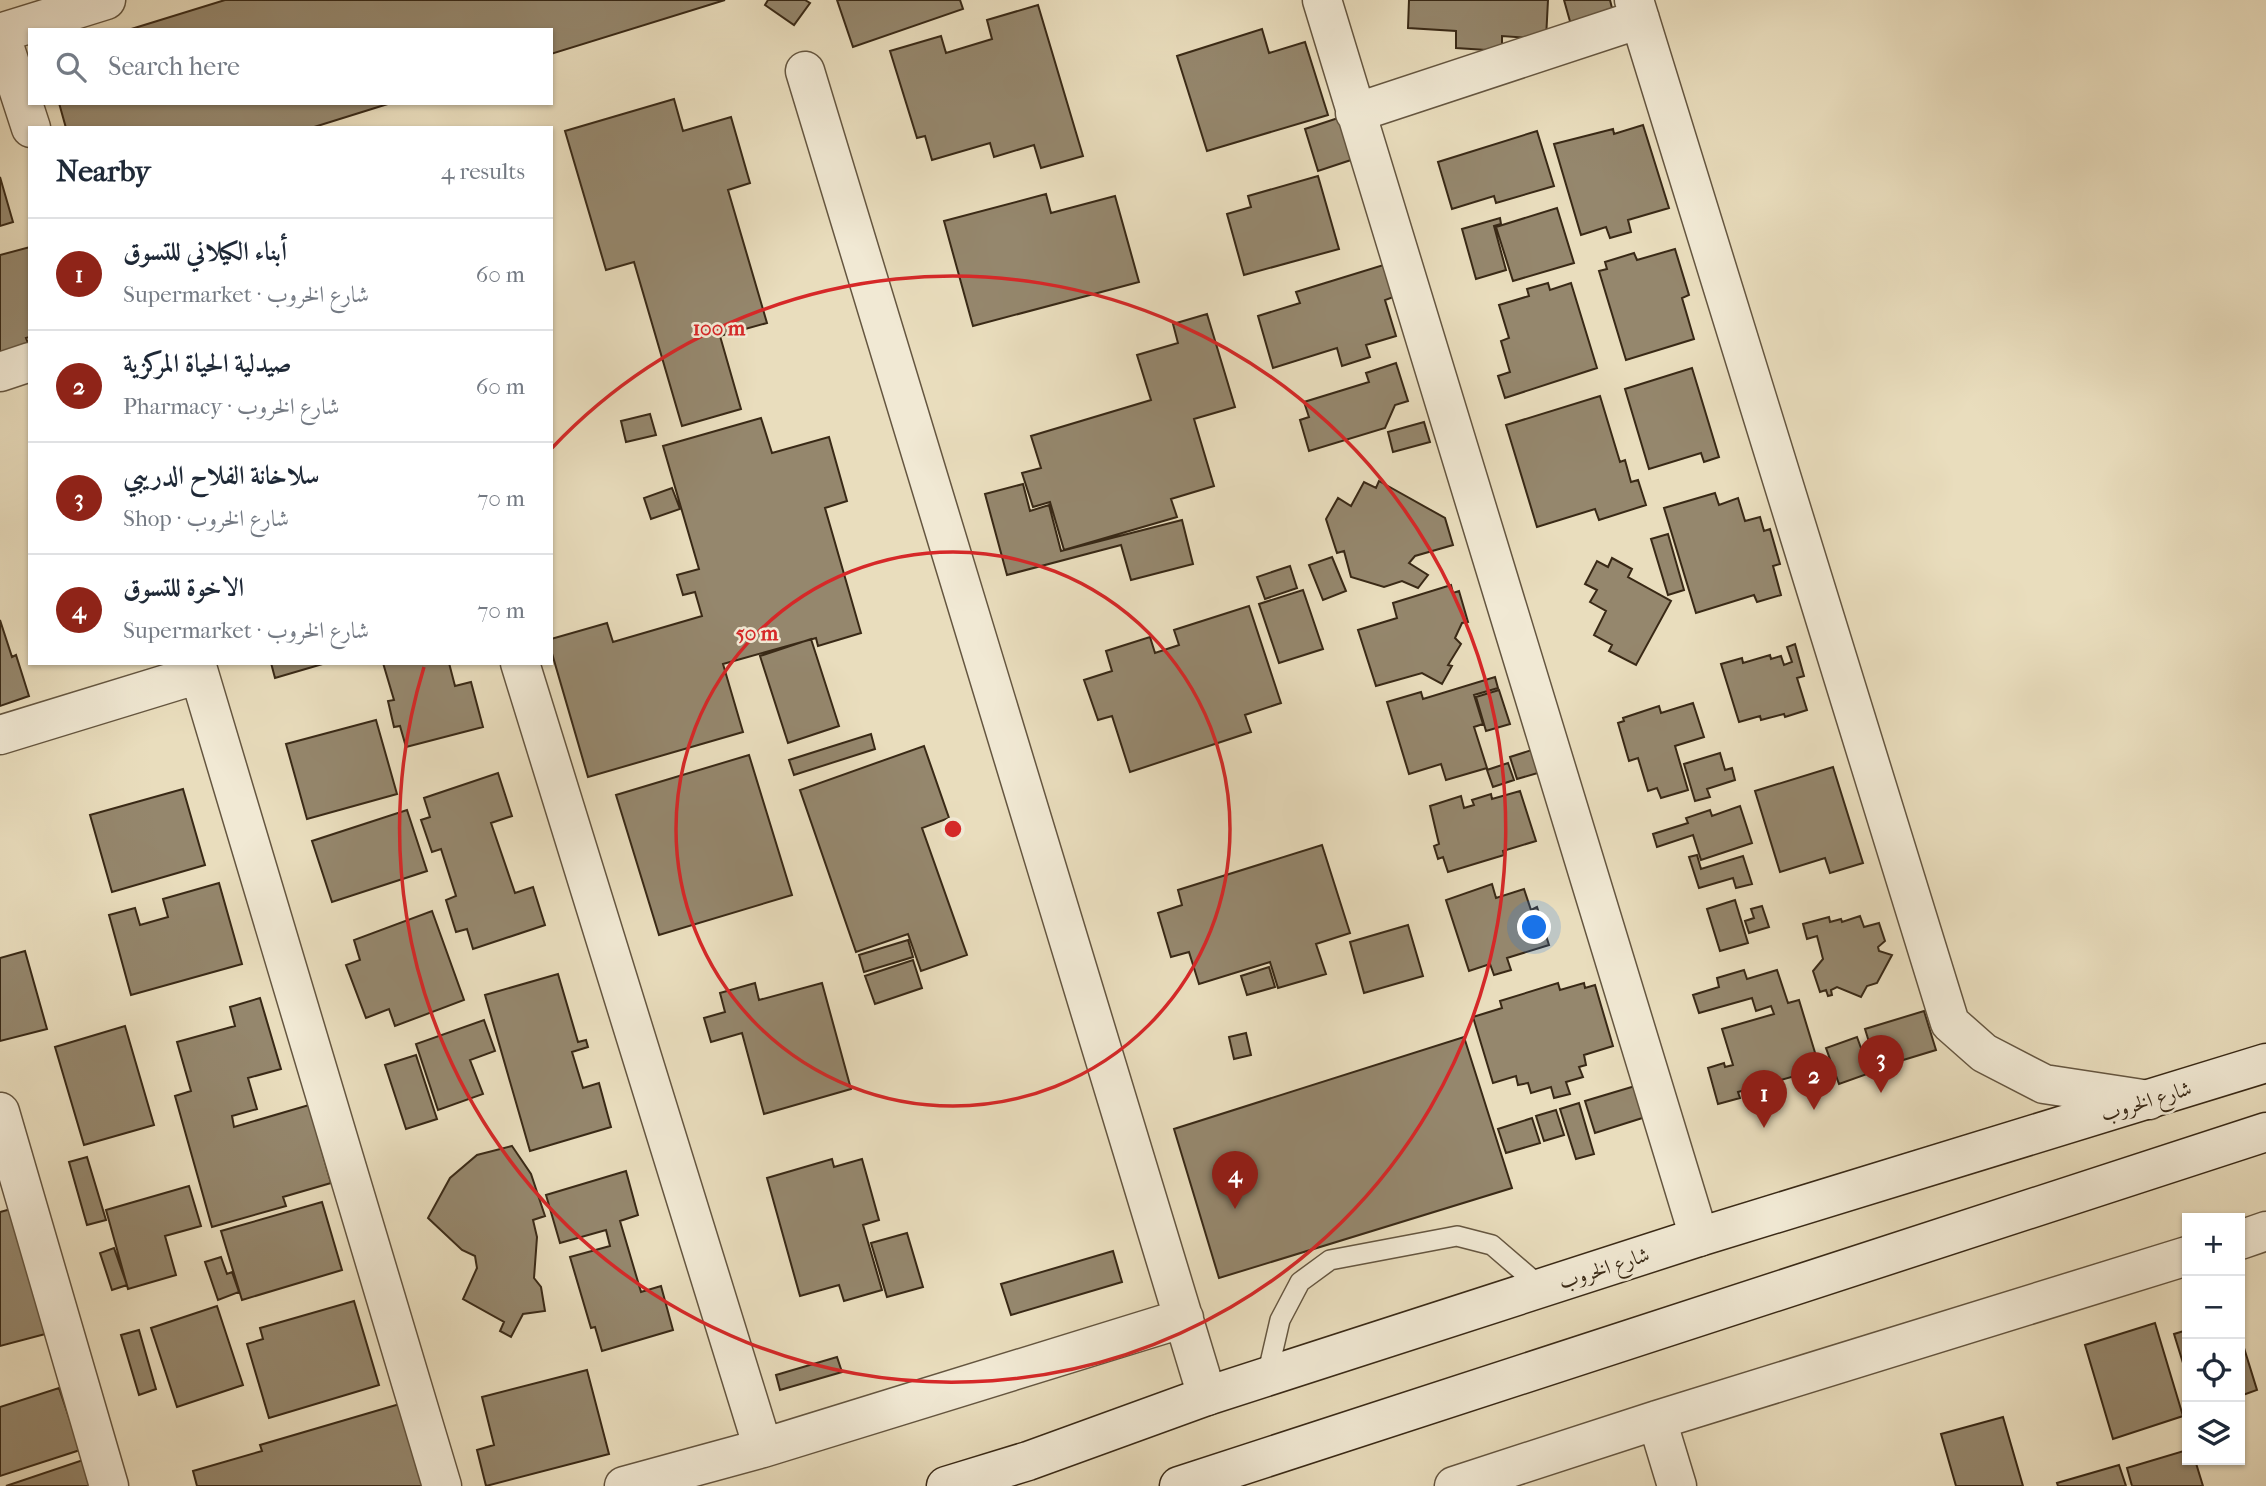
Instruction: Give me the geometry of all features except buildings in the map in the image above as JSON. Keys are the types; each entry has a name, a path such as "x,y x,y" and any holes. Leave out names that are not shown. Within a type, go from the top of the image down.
{"street":[{"path":"30,126 0,33 106,0"},
{"path":"1322,0 1699,1237"},
{"path":"1355,113 1637,10 1950,1023 1984,1053 2044,1084 2149,1100"},
{"path":"805,71 1207,1395"},
{"path":"0,372 28,363"},
{"path":"521,665 763,1448"},
{"path":"0,735 197,668 442,1486"},
{"name":"شارع الخروب","path":"946,1486 1032,1473 1207,1395 1699,1237 2266,1063"},
{"path":"0,1112 6,1155 109,1486"},
{"path":"1179,1486 2266,1132"},
{"path":"2245,1238 2266,1231"},
{"path":"1454,1486 1657,1420 2182,1258"},
{"path":"624,1486 763,1448 1184,1318"},
{"path":"1657,1420 1677,1486"}],"lane":[{"path":"1267,1376 1280,1320 1300,1282 1330,1261 1457,1236 1492,1245 1542,1288"}],"place":[{"name":"سلاخانة الفلاح الدريبي","path":"1881,1093"},
{"name":"صيدلية الحياة المركزية","path":"1814,1110"},
{"name":"أبناء الكيلاني للتسوق","path":"1764,1128"},
{"name":"الاخوة للتسوق","path":"1235,1209"}]}
